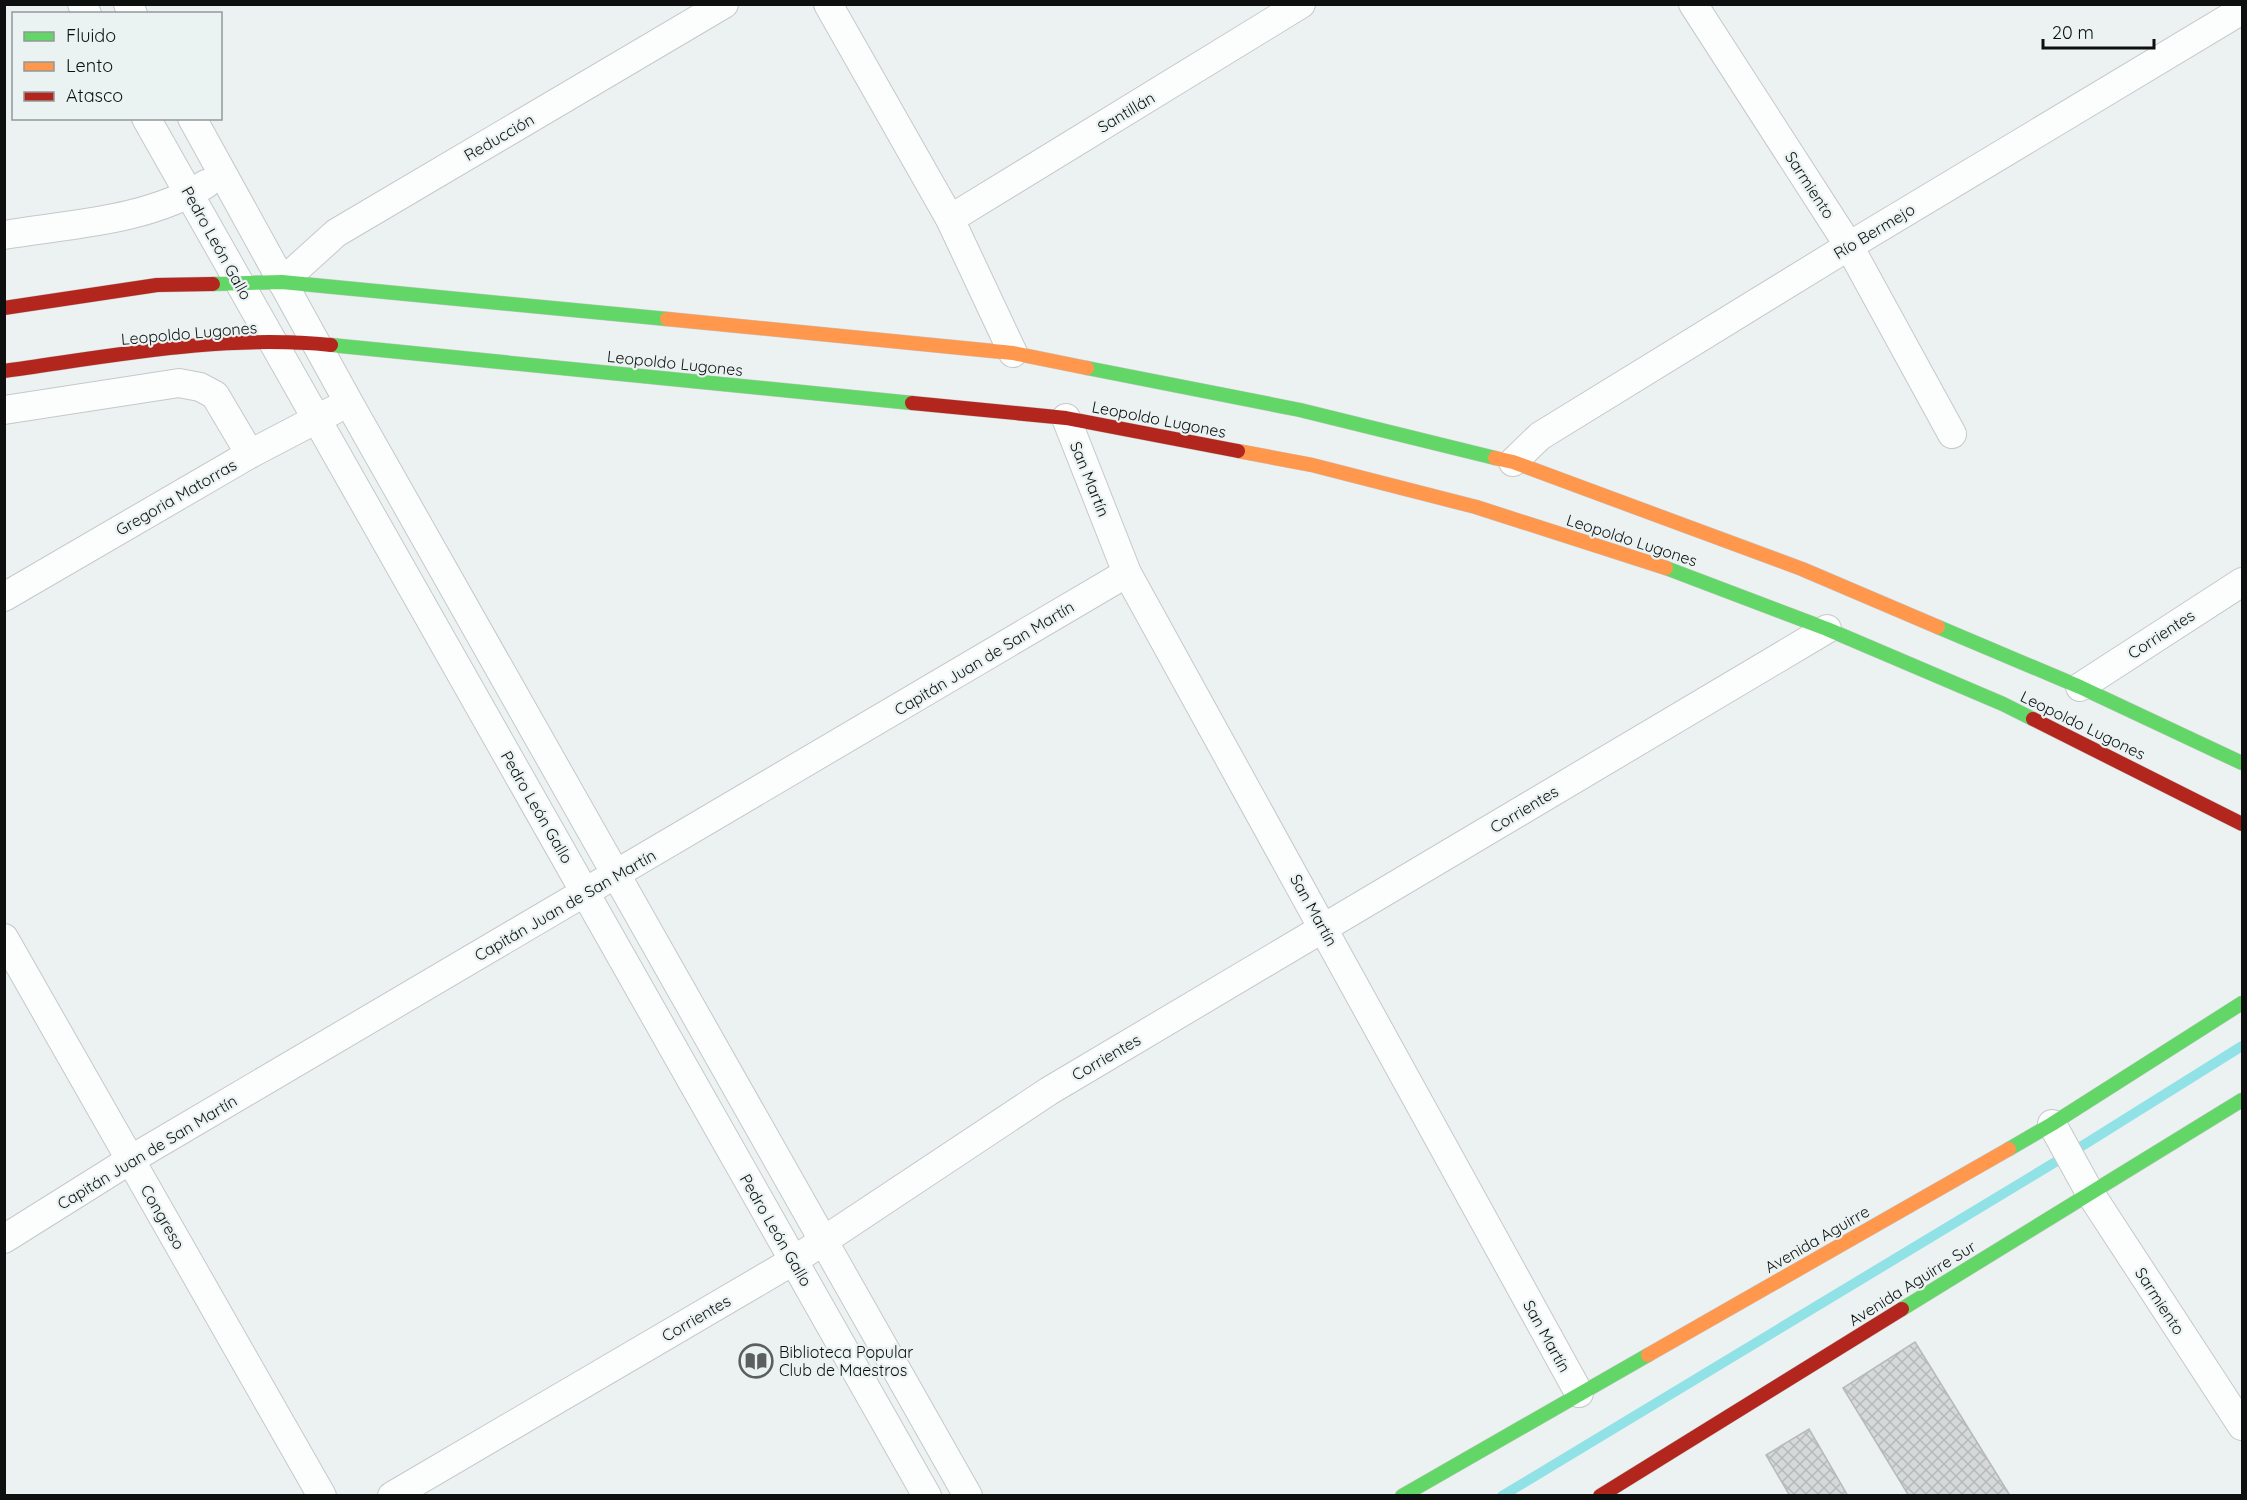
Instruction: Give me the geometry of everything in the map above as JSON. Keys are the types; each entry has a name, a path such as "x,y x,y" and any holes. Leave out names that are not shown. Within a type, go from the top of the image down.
{"main road":[{"name":"Leopoldo Lugones","path":"4,308 157,285 282,282 1013,352 1300,410 1513,462 1802,569 2080,687 2242,763"},
{"name":"Leopoldo Lugones","path":"4,371 163,349 231,343 318,344 1066,418 1312,465 1476,507 1673,570 1827,629 2003,704 2242,824"},
{"name":"Avenida Aguirre","path":"1402,1496 1579,1393 2056,1132 2242,1003"},
{"name":"Avenida Aguirre Sur","path":"1600,1496 2084,1184 2242,1100"}],"street":[{"name":"Reducción","path":"282,282 336,233 724,4"},
{"path":"828,4 950,219 1013,352"},
{"name":"Santillán","path":"950,219 1301,4"},
{"name":"Sarmiento","path":"1693,4 1849,246 1952,434"},
{"name":"Río Bermejo","path":"1513,462 1540,436 1849,246 2242,10"},
{"name":"Pedro León Gallo","path":"147,120 927,1496"},
{"path":"193,120 350,403 968,1496"},
{"path":"4,235 144,212 190,195 223,174"},
{"path":"4,410 178,383 200,387 215,395 250,454"},
{"name":"Gregoria Matorras","path":"4,597 250,454 350,403"},
{"name":"San Martín","path":"1066,418 1127,573 1579,1393"},
{"name":"Capitán Juan de San Martín","path":"4,1239 130,1160 1127,573"},
{"name":"Corrientes","path":"2080,687 2242,582"},
{"name":"Corrientes","path":"392,1496 793,1261 1049,1091 1827,629"},
{"name":"Congreso","path":"4,938 322,1496"},
{"name":"Sarmiento","path":"2056,1132 2084,1184 2242,1426"}],"building":[{"path":"1915,1342 2009,1494 2007,1496 1909,1496 1843,1388"},
{"path":"1809,1429 1848,1496 1790,1496 1766,1455"}],"waterway":[{"path":"1502,1496 2082,1146 2242,1046"}],"traffic: fast":[{"path":"213,284 282,282 667,319"},
{"path":"331,345 912,403"},
{"path":"1087,368 1300,410 1495,458"},
{"path":"1666,568 1827,629 2033,719"},
{"path":"1938,627 2080,687 2242,763"},
{"path":"2009,1149 2242,1003"},
{"path":"1902,1309 2242,1100"},
{"path":"1402,1496 1648,1355"}],"traffic: slow":[{"path":"667,319 1013,353 1087,368"},
{"path":"1238,451 1312,465 1476,507 1666,568"},
{"path":"1495,458 1513,462 1802,569 1938,627"},
{"path":"1648,1355 2009,1149"}],"traffic: jam":[{"path":"4,308 157,285 213,284"},
{"path":"4,371 126,353 208,344 290,342 331,345"},
{"path":"912,403 1066,418 1238,451"},
{"path":"2033,719 2242,824"},
{"path":"1600,1496 1902,1309"}],"place":[{"name":"Biblioteca Popular Club de Maestros","path":"756,1361"}]}
